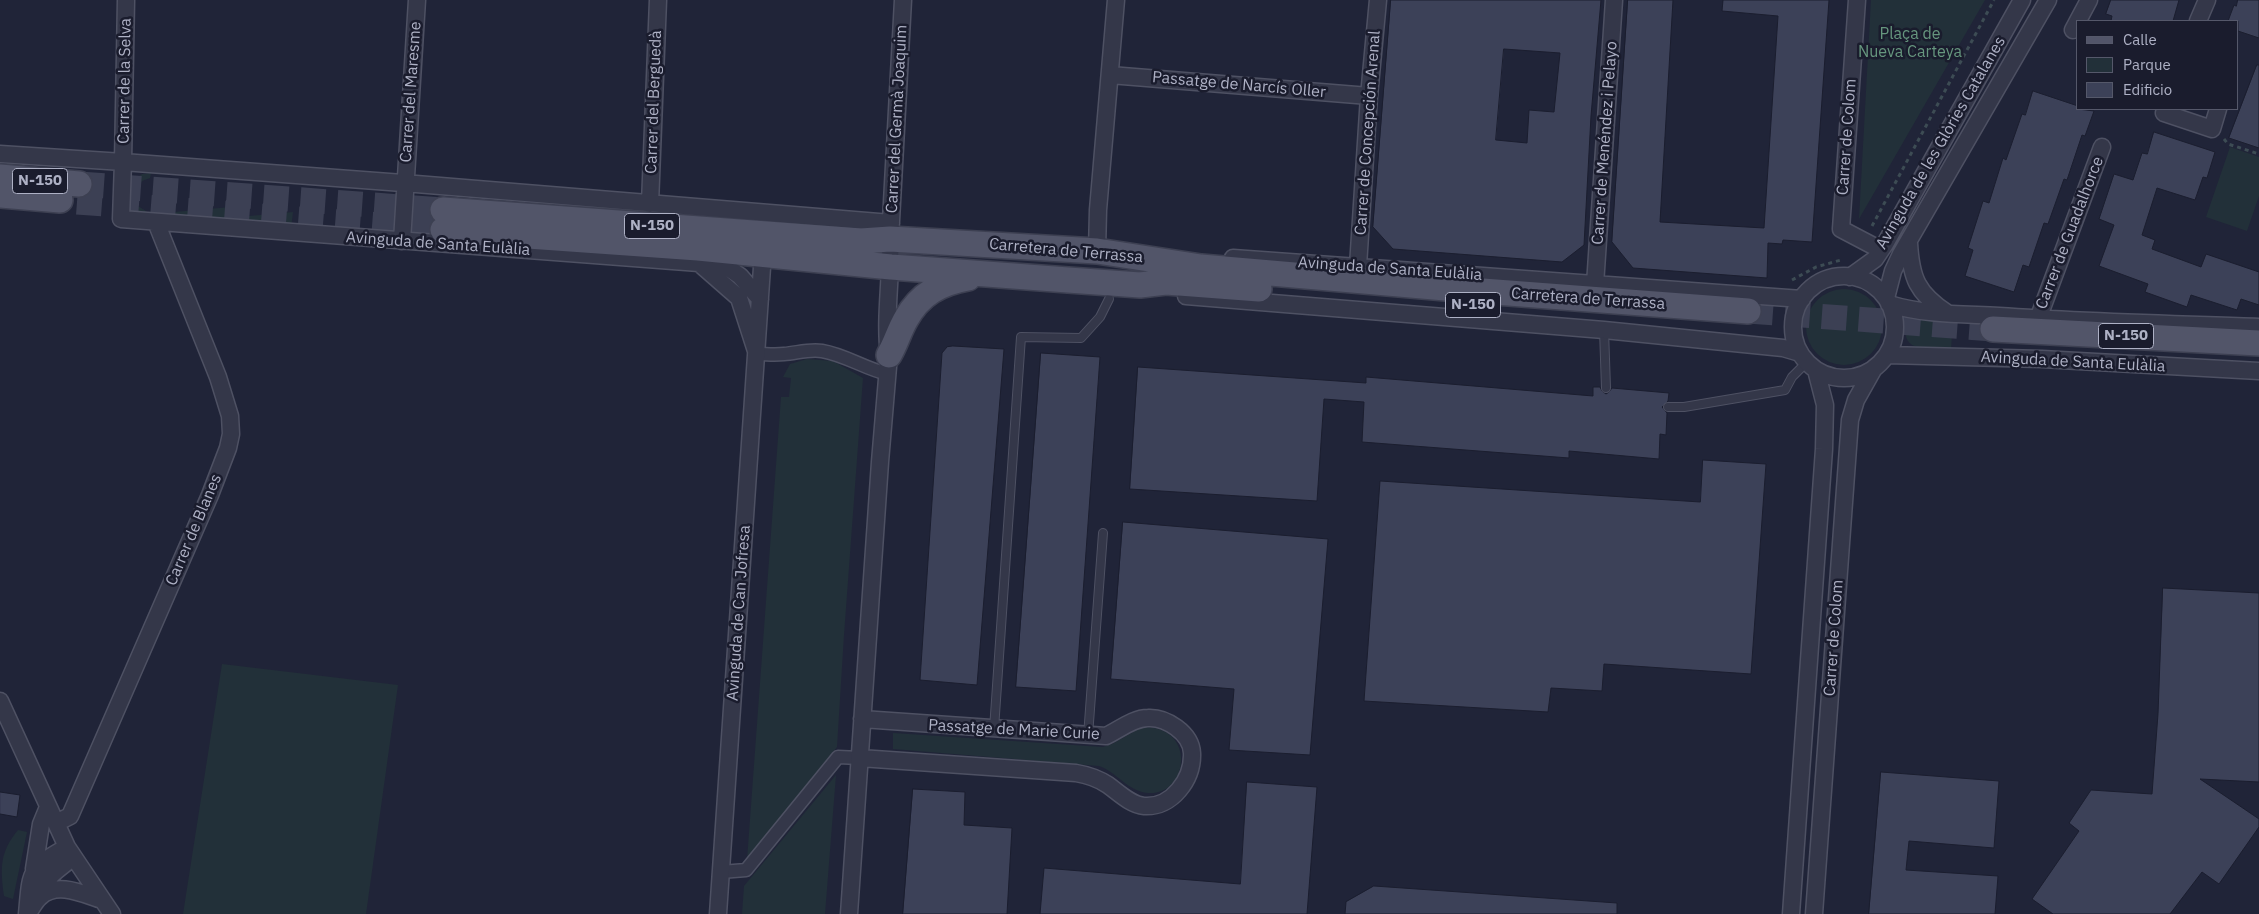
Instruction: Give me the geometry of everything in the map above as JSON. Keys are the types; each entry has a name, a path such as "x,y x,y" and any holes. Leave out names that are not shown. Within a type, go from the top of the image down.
{"main road":[{"name":"N-150","path":"0,178 78,193 0,195"},
{"name":"Carretera de Terrassa","path":"443,220 890,231 1097,251 1231,269 1469,290 1748,319 1166,282 1140,286 891,267 443,220"},
{"path":"889,364 905,321 920,298 940,285 992,274"},
{"name":"N-150","path":"2259,343 1993,336 2259,358"}],"street":[{"name":"Carrer de la Selva","path":"123,162 126,0"},
{"name":"Carrer del Maresme","path":"404,183 417,0"},
{"name":"Carrer del Berguedà","path":"650,204 658,0"},
{"name":"Carrer del Germà Joaquim","path":"890,231 903,0"},
{"path":"1097,251 1098,210 1116,0"},
{"name":"Carrer de Concepción Arenal","path":"1358,266 1369,96 1378,0"},
{"name":"Carrer de Menéndez i Pelayo","path":"1595,285 1614,0"},
{"name":"Carrer de Colom","path":"1856,0 1841,228 1881,250"},
{"name":"Avinguda de les Glòries Catalanes","path":"1850,277 1864,268 1881,250 2022,0"},
{"name":"Avinguda de les Glòries Catalanes","path":"1888,301 1893,271 2048,0"},
{"path":"2078,20 2089,0"},
{"path":"2198,20 2207,0"},
{"path":"2073,30 2076,24"},
{"name":"Passatge de Narcís Oller","path":"1110,75 1369,96"},
{"path":"2166,110 2164,113 2212,129 2218,110"},
{"name":"Carrer de Guadalhorce","path":"2038,319 2102,147"},
{"path":"0,154 404,183 650,204 860,231"},
{"name":"Avinguda de Santa Eulàlia","path":"123,162 121,219 699,263 739,298 757,354"},
{"path":"402,241 404,183"},
{"name":"Carrer de Blanes","path":"56,823 70,816 210,495 228,448 231,434 230,416 218,377 156,222"},
{"path":"767,255 782,247 840,248 860,231"},
{"path":"849,914 880,462 889,364 887,340 891,267 890,231"},
{"name":"Avinguda de les Glòries Catalanes","path":"1909,243 1911,267 1916,282 1931,302 1947,313"},
{"path":"698,248 740,276 760,299"},
{"name":"Avinguda de Santa Eulàlia","path":"1097,251 1358,266 1802,299"},
{"name":"Avinguda de Can Jofresa","path":"718,914 762,267 767,255"},
{"path":"1807,362 1793,331 1794,320 1802,299 1823,281 1850,277 1869,283 1888,301 1909,310 2038,319 2259,327"},
{"path":"1140,286 1165,294 1604,330 1783,348 1839,378 1864,375 1887,355 1893,340 1895,324 1888,301"},
{"path":"757,354 782,354 808,350 823,351 834,353 873,371 889,364"},
{"name":"Avinguda de Santa Eulàlia","path":"1887,355 2042,360 2259,371"},
{"name":"Carrer de Colom","path":"1790,914 1825,425 1824,398 1807,362"},
{"name":"Carrer de Colom","path":"1814,914 1850,420 1856,400 1874,368"},
{"path":"0,701 70,852 112,914"},
{"name":"Passatge de Marie Curie","path":"860,758 1076,773 1100,780 1137,805 1146,806 1166,801 1174,796 1188,774 1192,752 1187,740 1170,723 1147,718 1133,722 1106,736 862,719"},
{"path":"721,872 746,870 838,757 860,758"},
{"path":"27,913 28,896 41,824 48,807"},
{"path":"34,869 44,860 70,852"},
{"path":"27,913 40,896 43,886 51,874 70,852"},
{"path":"40,896 51,890 65,889 102,900"}],"lane":[{"path":"994,729 1021,337 1082,338 1100,317 1109,299"},
{"path":"1604,330 1606,388"},
{"path":"1668,407 1684,407 1785,390 1792,376 1807,362"},
{"path":"1088,736 1103,533"}],"path":[{"path":"1786,284 1816,267 1850,259 1864,241 1994,0"},
{"path":"2228,144 2259,154"}],"green space":[{"name":"Plaça de Nueva Carteya","path":"1871,0 1985,0 1859,219"},
{"path":"2230,147 2259,157 2259,196 2247,231 2206,217"},
{"path":"151,173 150,178 142,181 135,193 138,206 149,213 148,218 137,214 128,202 130,183 142,174"},
{"path":"231,207 231,210 227,210 227,218 293,212 291,229 161,219 162,213"},
{"path":"1844,289 1858,292 1871,300 1879,313 1882,327 1879,341 1871,354 1858,362 1844,365 1830,362 1817,354 1809,341 1806,327 1809,313 1817,300 1830,292"},
{"path":"1916,318 1953,319 1951,350 1922,348 1909,343 1906,337 1906,330 1910,322"},
{"path":"807,359 833,361 863,378 837,747 747,860 781,397 789,397 791,378 783,377 790,364"},
{"path":"222,664 398,685 366,914 183,914"},
{"path":"1142,727 1161,730 1172,737 1178,746 1181,756 1176,778 1170,786 1160,792 1141,792 1099,766 893,749 893,733 1103,747"},
{"path":"836,775 825,914 742,914 744,886"},
{"path":"18,830 27,832 13,899 4,896 2,868 5,853"}],"building":[{"path":"1391,0 1601,0 1591,116 1584,245 1562,262 1393,249 1373,227","holes":["1504,49 1560,53 1554,112 1529,110 1527,143 1496,140"]},
{"path":"1628,0 1673,0 1660,222 1764,228 1778,16 1722,11 1723,0 1829,0 1812,242 1783,240 1782,244 1768,243 1767,278 1633,268 1612,242"},
{"path":"2111,0 2179,0 2173,20 2111,20 2112,16 2106,14"},
{"path":"2238,0 2259,0 2259,38 2239,31 2239,20 2228,20 2234,5 2236,6"},
{"path":"2257,65 2259,65 2259,148 2229,138"},
{"path":"2033,91 2076,105 2076,110 2094,111 2085,136 2082,135 2067,180 2064,179 2048,224 2044,223 2029,267 2023,265 2014,292 1965,276 1973,250 1968,248 1983,201 1989,203 2003,158 2006,160 2022,114 2025,115"},
{"path":"2154,132 2215,152 2207,178 2203,177 2195,200 2157,188 2142,235 2155,240 2152,249 2201,267 2206,254 2259,272 2259,305 2241,299 2237,310 2191,295 2187,307 2145,292 2148,284 2099,266 2114,225 2099,219 2114,174 2133,180 2142,153 2147,154"},
{"path":"947,347 1004,349 977,685 920,680 942,353"},
{"path":"1041,353 1100,357 1076,691 1016,687"},
{"path":"1138,367 1366,383 1366,377 1593,396 1593,387 1600,387 1606,394 1612,388 1669,393 1668,401 1662,407 1667,413 1666,435 1660,434 1659,459 1569,451 1569,458 1362,442 1364,402 1324,399 1317,501 1130,489"},
{"path":"1703,460 1766,464 1751,674 1604,664 1602,691 1551,688 1548,712 1364,701 1380,481 1700,502"},
{"path":"1123,522 1328,539 1310,755 1229,750 1234,689 1111,679"},
{"path":"2163,588 2259,593 2259,782 2200,779 2259,819 2259,827 2219,884 2202,872 2170,914 2053,914 2032,899 2079,831 2069,823 2091,790 2152,794 2158,714"},
{"path":"1881,772 1999,781 1994,848 1909,841 1906,870 1998,876 1995,914 1869,914"},
{"path":"1247,782 1317,787 1307,914 1040,914 1044,868 1240,884"},
{"path":"913,789 965,792 964,825 1012,828 1007,914 903,914"},
{"path":"0,792 20,795 17,817 0,814"},
{"path":"1374,886 1617,903 1617,914 1345,914 1346,902"}],"tunnel":[{"path":"79,184 443,210"},
{"path":"77,202 443,230"},
{"path":"1748,311 1993,329"}]}
